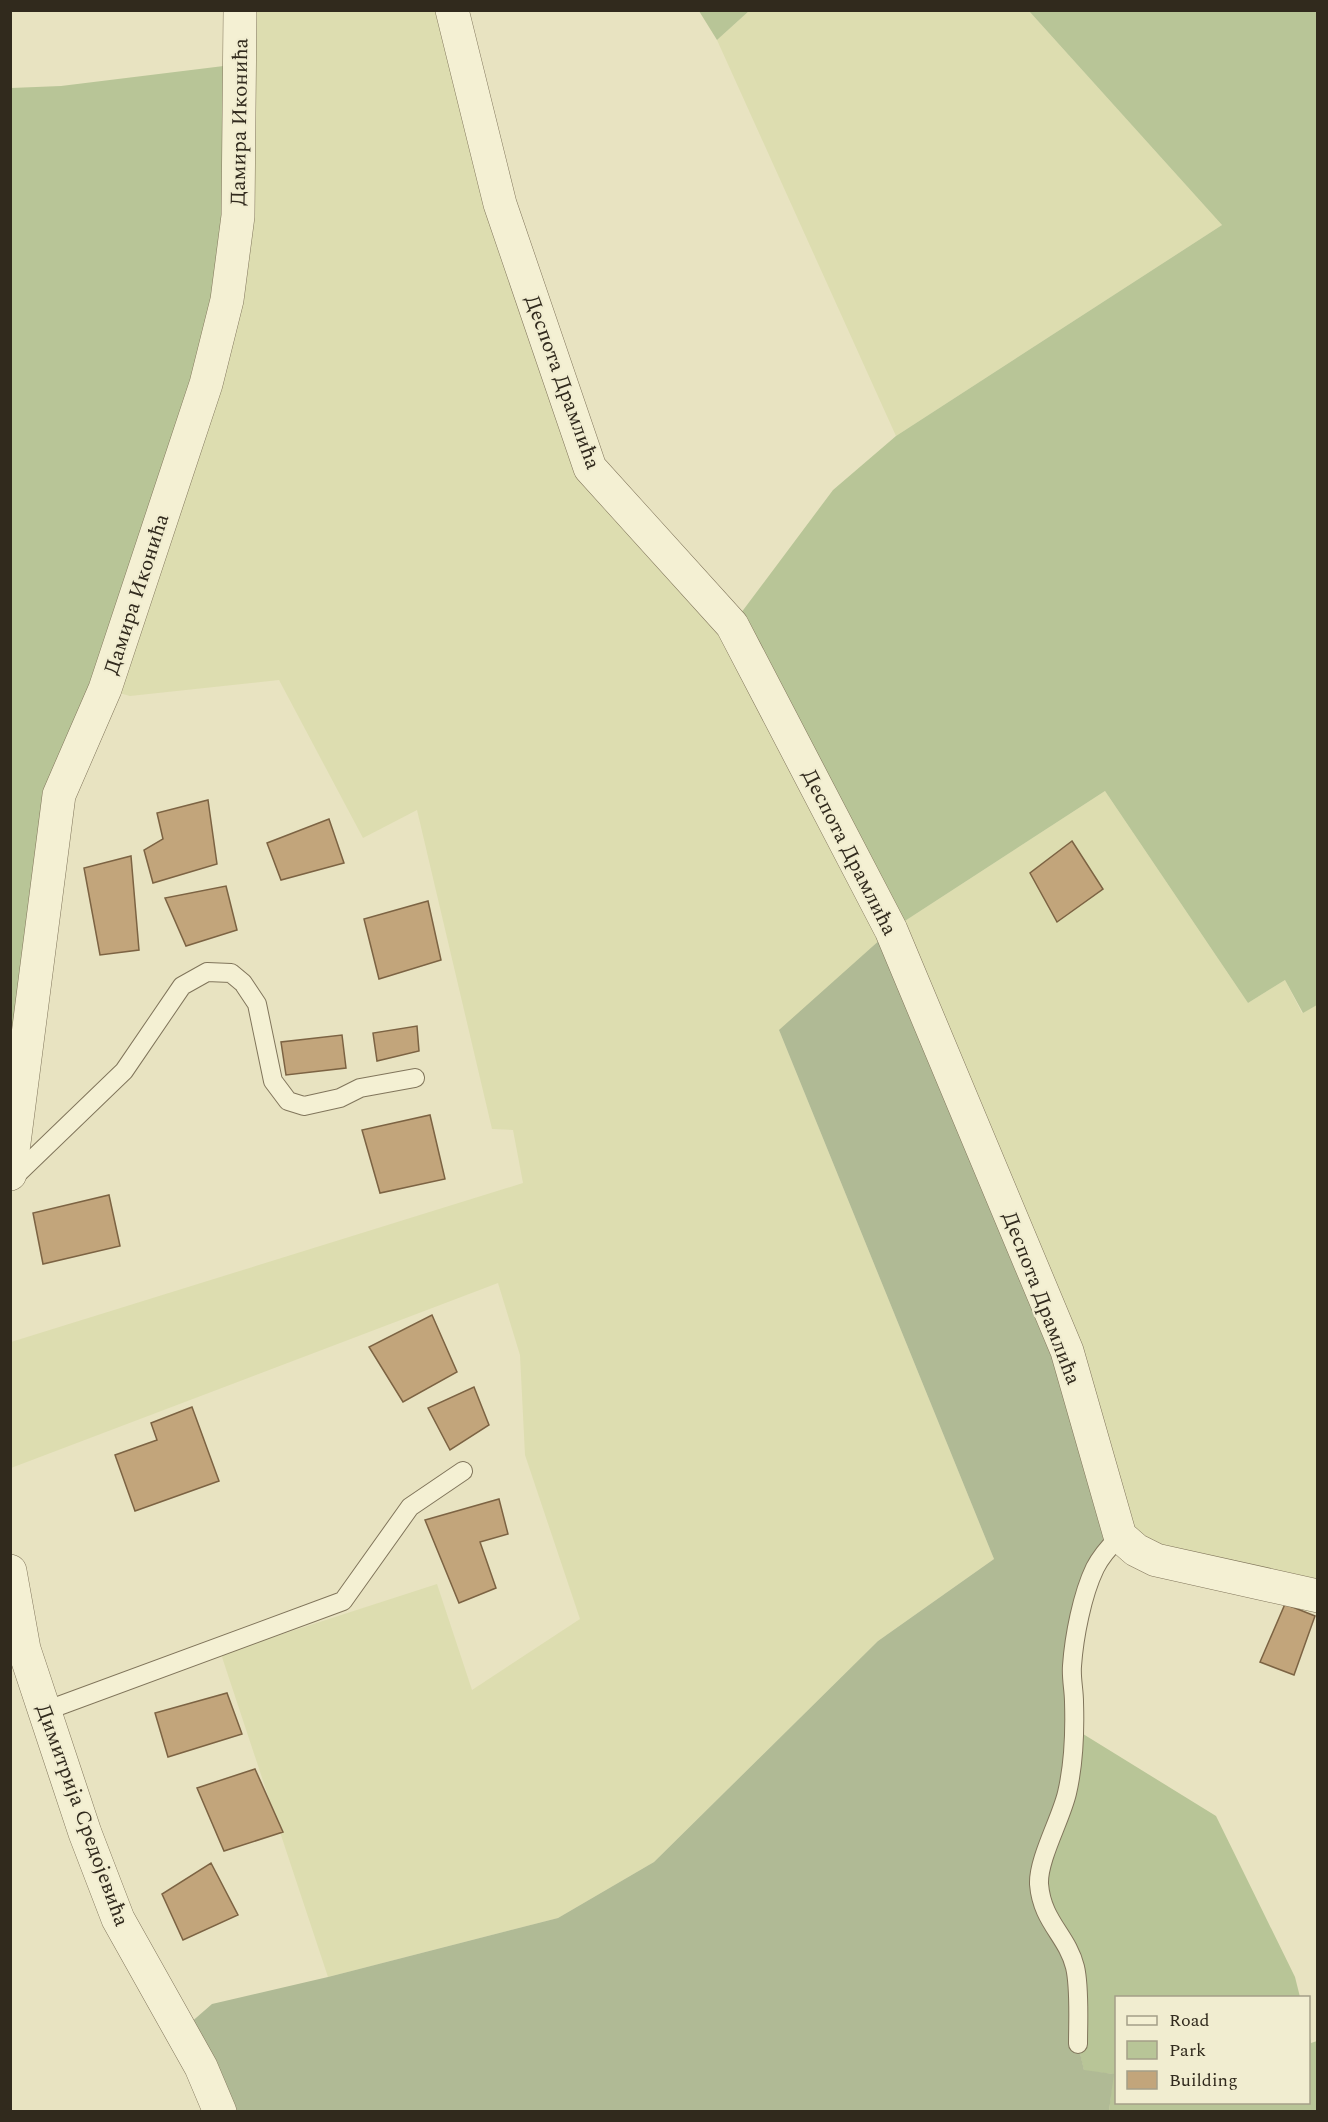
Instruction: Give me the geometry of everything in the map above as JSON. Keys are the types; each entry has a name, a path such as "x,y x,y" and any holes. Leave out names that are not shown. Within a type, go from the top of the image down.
{"street":[{"name":"Дамира Иконића","path":"10,1174 59,795 105,689 206,384 227,300 238,216 240,10"},
{"name":"Деспота Драмлића","path":"452,10 500,204 590,468 732,625 891,930 1067,1351 1120,1536"},
{"path":"1120,1536 1136,1551 1156,1560 1317,1596"},
{"name":"Димитрија Средојевића","path":"10,1571 24,1649 85,1833 118,1919 201,2067 220,2112"}],"lane":[{"path":"10,1180 124,1071 182,986 207,972 231,973 243,983 257,1004 263,1042 273,1081 288,1101 304,1106 340,1098 360,1088 415,1078"},
{"path":"45,1711 344,1601 410,1507 463,1471"},
{"path":"1078,2044 1075,1967 1064,1941 1049,1921 1041,1900 1039,1881 1066,1795 1072,1766 1075,1729 1072,1667 1086,1592 1095,1568 1105,1551 1120,1536"}],"green space":[{"path":"240,11 452,11 590,468 732,625 891,930 1105,791 1248,1003 1285,980 1302,1013 1317,1005 1317,1596 1156,1560 779,1030 994,1559 878,1641 654,1862 558,1918 328,1977 221,1654 437,1584 472,1690 580,1619 525,1455 520,1355 498,1283 11,1468 11,1342 523,1183 513,1130 492,1129 417,810 363,838 279,680 130,696 105,689"},
{"path":"699,11 749,11 717,40"},
{"path":"749,11 1029,11 1222,225 896,436 717,40"},
{"path":"1029,11 1317,11 1317,1005 1303,1013 1285,980 1248,1003 1105,791 891,930 732,625 833,490 896,436 1222,225"},
{"path":"240,64 227,300 59,795 11,1174 11,88 61,86"},
{"path":"891,930 1120,1536 1086,1592 1075,1729 1039,1881 1064,1941 1078,2044 1084,2070 1114,2074 1109,2111 220,2111 181,2031 212,2004 558,1918 654,1862 878,1641 994,1559 779,1030"},
{"path":"1075,1729 1216,1816 1295,1977 1300,1996 1115,1996 1115,2104 1310,2104 1310,2037 1311,2043 1317,2041 1317,2111 1109,2111 1113,2074 1084,2071 1049,1921 1044,1860"}],"building":[{"path":"208,800 217,864 153,883 144,850 163,839 157,813"},
{"path":"329,819 344,863 281,880 267,843"},
{"path":"1072,841 1103,889 1057,922 1030,873"},
{"path":"131,856 139,950 100,955 84,868"},
{"path":"226,886 237,930 186,946 165,898"},
{"path":"428,901 441,960 379,979 364,919"},
{"path":"417,1026 419,1051 377,1061 373,1033"},
{"path":"342,1035 346,1068 286,1075 281,1042"},
{"path":"430,1115 445,1179 380,1193 362,1130"},
{"path":"109,1195 120,1246 43,1264 33,1213"},
{"path":"432,1315 457,1372 403,1402 369,1347"},
{"path":"474,1387 489,1425 450,1450 428,1408"},
{"path":"192,1407 219,1481 135,1511 115,1455 157,1440 151,1423"},
{"path":"499,1499 508,1534 480,1542 496,1588 459,1603 425,1520"},
{"path":"1285,1604 1315,1616 1294,1675 1260,1662"},
{"path":"227,1693 242,1734 168,1757 155,1713"},
{"path":"255,1769 283,1832 224,1851 197,1788"},
{"path":"211,1863 238,1915 183,1940 162,1894"}]}
